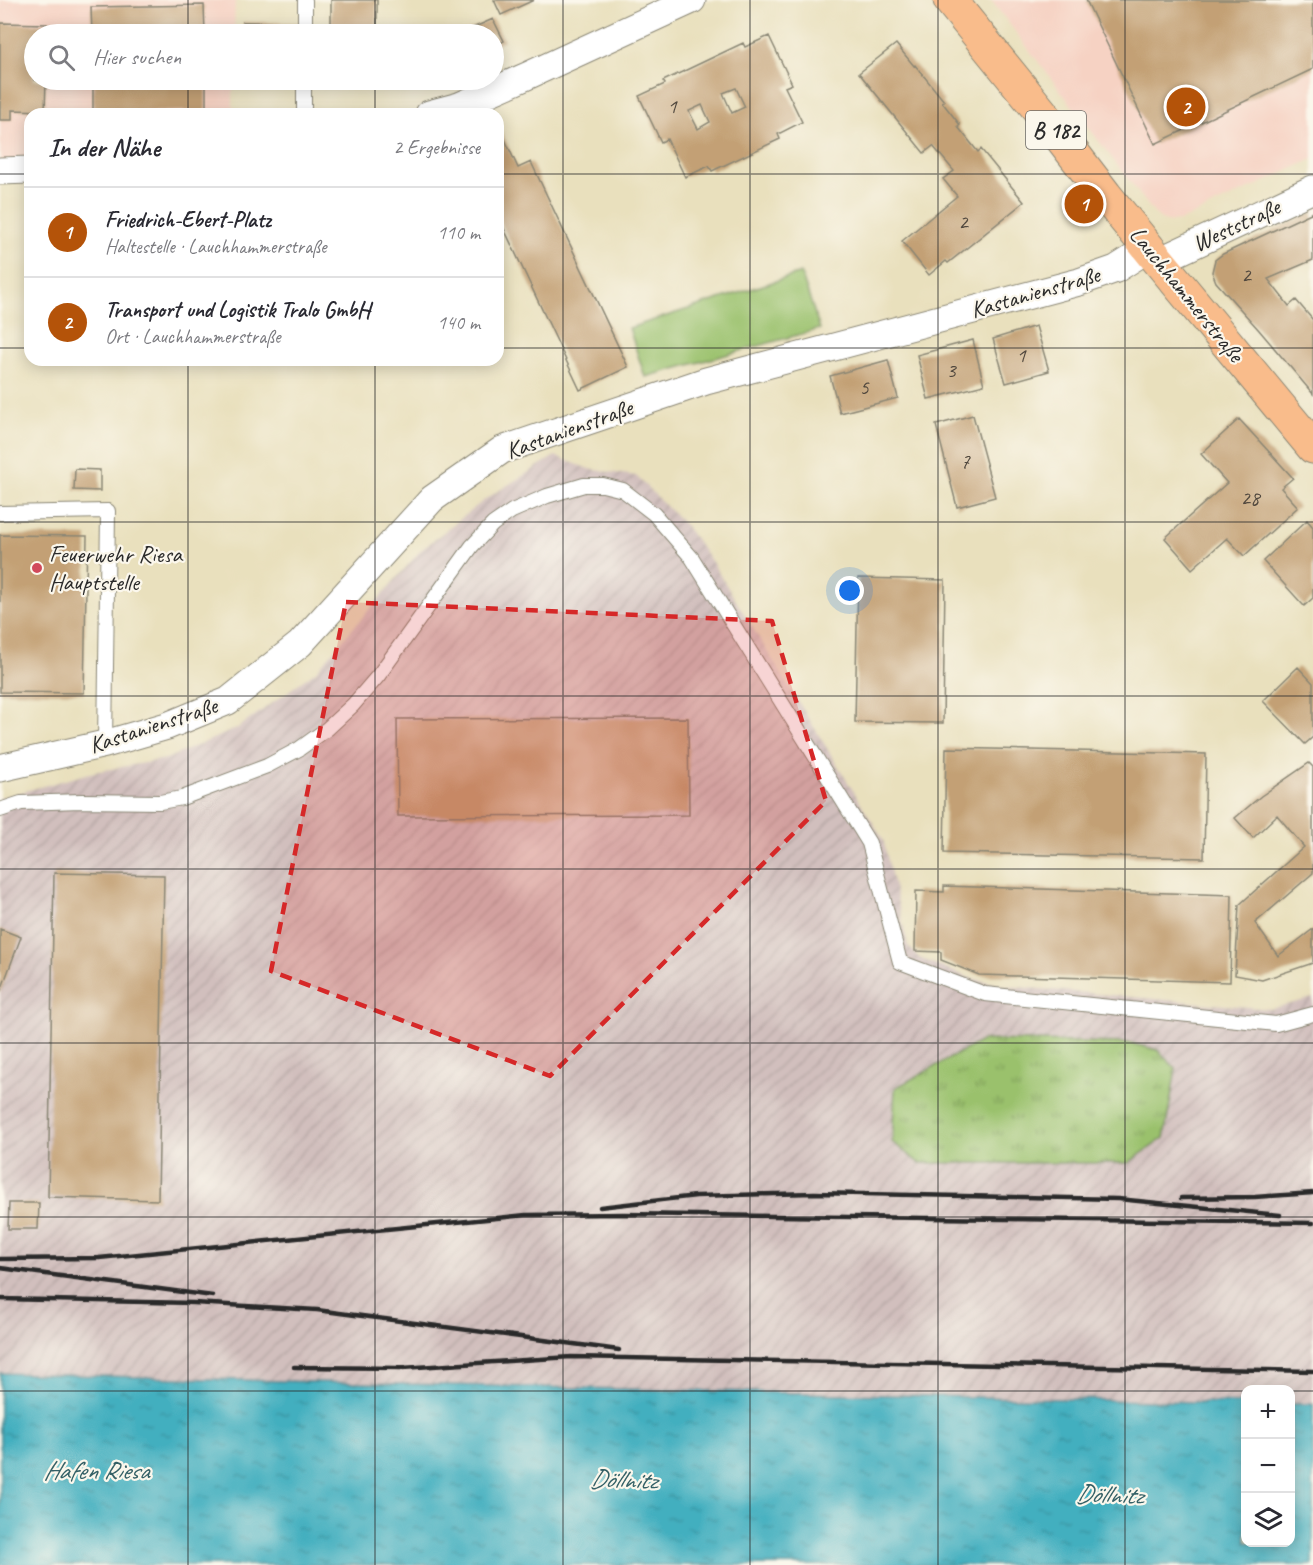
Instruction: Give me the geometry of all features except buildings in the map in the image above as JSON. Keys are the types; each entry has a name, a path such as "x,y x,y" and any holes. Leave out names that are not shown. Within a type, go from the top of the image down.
{"main road":[{"name":"Lauchhammerstraße","path":"950,0 1154,255 1313,447"}],"street":[{"path":"504,86 692,0"},
{"path":"452,108 495,90"},
{"path":"0,171 24,170"},
{"name":"Weststraße","path":"1154,255 1313,189"},
{"name":"Kastanienstraße","path":"0,768 105,744 167,726 228,701 300,644 432,498 502,450 706,381 1079,282 1154,255"}],"lane":[{"path":"305,0 305,24"},
{"path":"304,90 304,108"},
{"path":"0,810 21,803 160,802 182,798 267,766 299,749 327,729 353,705 378,676 472,546 493,524 512,512 547,496 584,485 603,485 623,490 654,514 692,558 868,843 900,962 985,994 1276,1024 1313,1014"},
{"path":"0,513 108,512 105,744"}],"highlighted area":[{"path":"346,602 772,621 826,801 550,1076 271,971"}],"shaded area":[{"path":"0,0 235,0 234,24 24,24 24,90 233,90 233,108 24,108 24,161 0,161"},
{"path":"991,0 1313,0 1313,159 1180,221 1170,222 1161,219 1154,213"},
{"path":"555,456 589,469 636,476 685,525 712,562 883,839 908,946 919,958 970,978 1006,986 1270,1009 1313,998 1313,1404 1295,1404 1295,1385 1241,1385 1241,1403 0,1373 0,798 94,772 166,759 238,728 316,671 421,550 487,498"}],"green space":[{"path":"801,273 820,329 645,377 629,328"},
{"path":"983,1040 1130,1043 1158,1050 1176,1069 1164,1138 1128,1163 919,1163 892,1142 895,1088"}],"water":[{"name":"Hafen Riesa","path":"0,1373 1241,1403 1241,1547 1295,1547 1295,1404 1313,1404 1313,1565 0,1565"}],"railway":[{"path":"600,1207 696,1196 814,1193 1118,1199 1280,1215"},
{"path":"1181,1198 1255,1197 1313,1193"},
{"path":"0,1259 99,1258 526,1215 623,1214 1313,1223"},
{"path":"0,1268 213,1296"},
{"path":"0,1299 194,1303 317,1310 619,1350"},
{"path":"294,1367 402,1368 571,1357 1313,1371"}],"place":[{"name":"Transport und Logistik Tralo GmbH","path":"1186,107"},
{"name":"Friedrich-Ebert-Platz","path":"1084,204"},
{"name":"Feuerwehr Riesa Hauptstelle","path":"37,568"}],"water label":[{"name":"Döllnitz","path":"623,1479"},
{"name":"Döllnitz","path":"1109,1494"}]}
